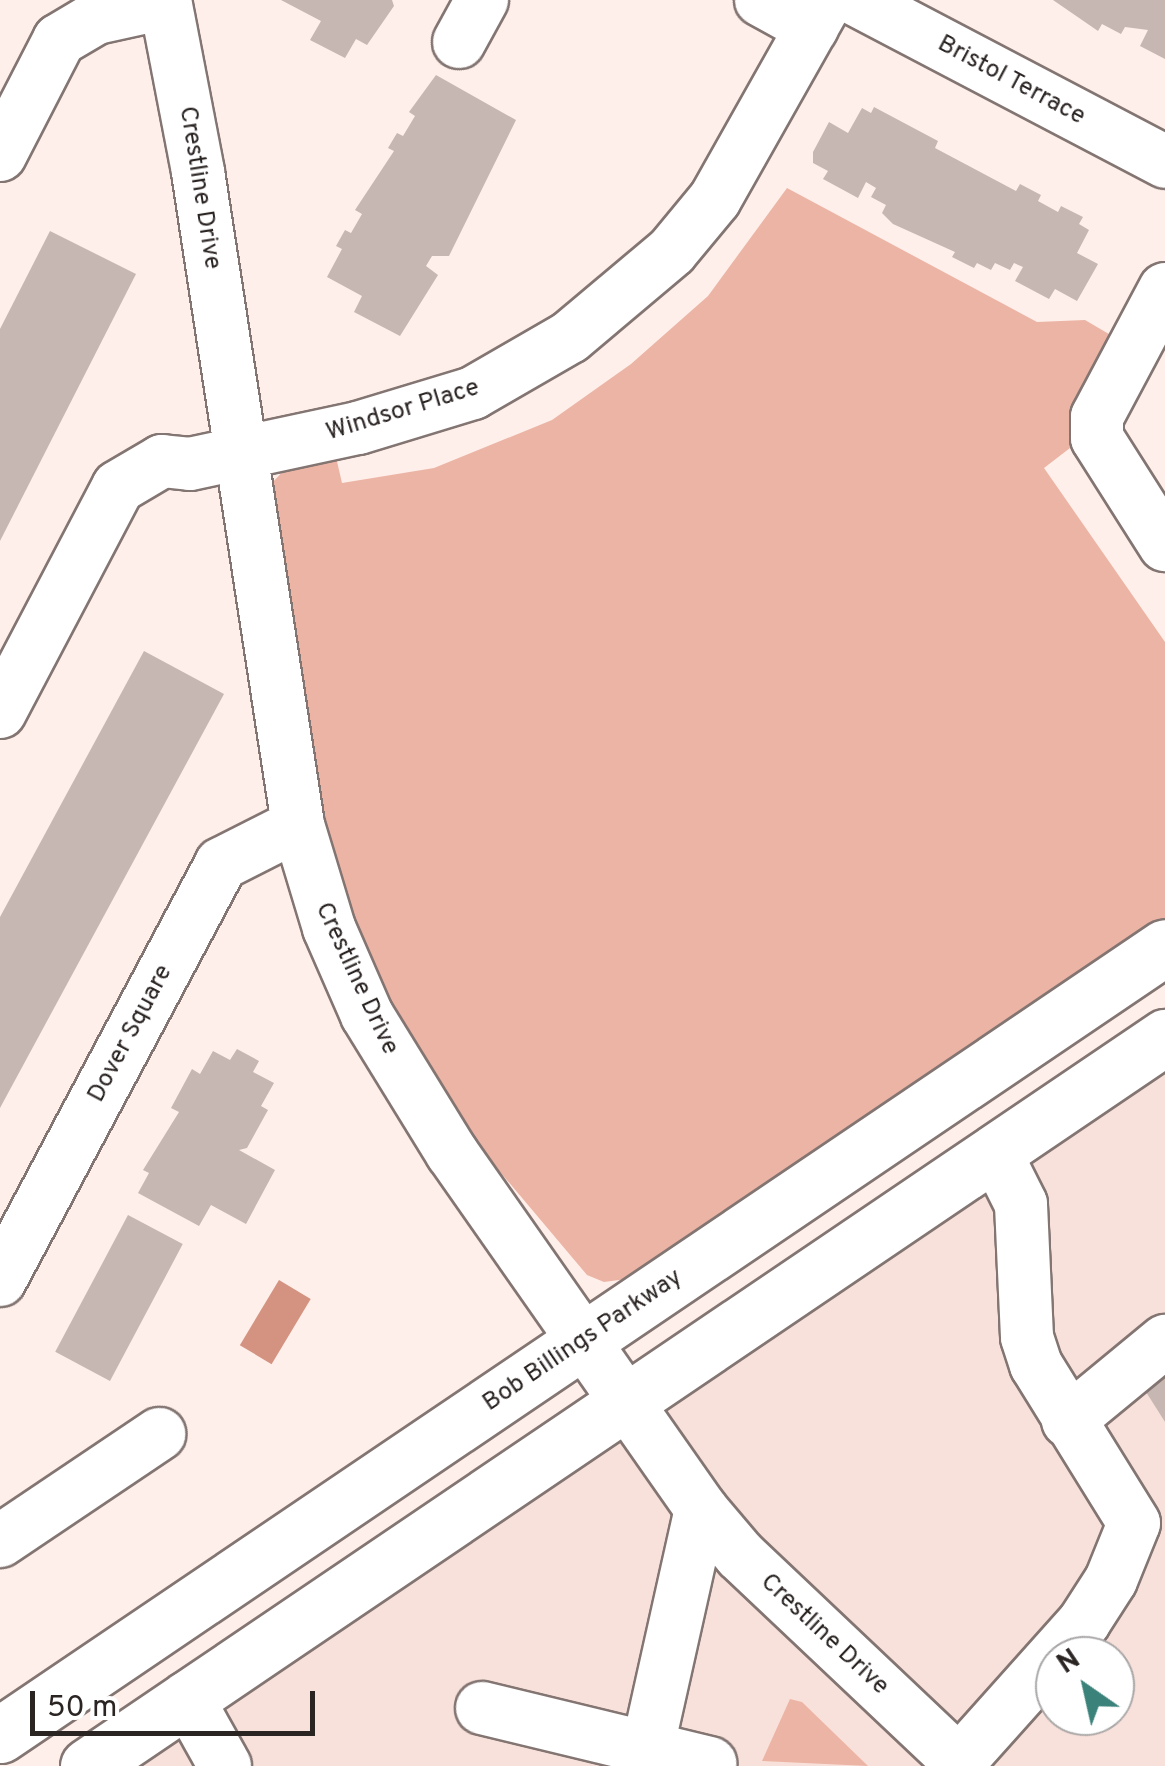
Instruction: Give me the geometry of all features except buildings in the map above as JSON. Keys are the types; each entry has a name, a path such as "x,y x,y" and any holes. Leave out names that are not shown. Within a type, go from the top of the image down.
{"main road":[{"name":"Bob Billings Parkway","path":"0,1735 1165,947"},
{"path":"88,1766 1165,1037"}],"street":[{"path":"761,0 819,14"},
{"name":"Bristol Terrace","path":"857,0 1165,162"},
{"path":"3,144 59,40 96,18 165,1"},
{"name":"Crestline Drive","path":"165,1 198,172 298,825 329,928 368,1015 582,1342 701,1509 740,1555 961,1764"},
{"name":"Windsor Place","path":"0,712 118,487 162,461 190,464 474,393 570,337 672,251 715,199 819,14"},
{"path":"1165,290 1097,428 1107,462 1165,546"},
{"name":"Dover Square","path":"0,1280 221,864 298,825"},
{"path":"961,1764 1084,1622 1150,1510 1068,1421 1028,1337 1021,1204 995,1152"},
{"path":"1068,1421 1165,1341"},
{"path":"0,1542 159,1434"},
{"path":"648,1746 701,1509"},
{"path":"187,1698 225,1766"},
{"path":"482,1708 710,1763"}],"shaded area":[{"path":"787,188 1037,322 1085,320 1114,337 1071,417 1070,448 1044,468 1165,642 1165,918 634,1278 604,1282 587,1275 479,1147 403,1033 351,920 314,796 272,483 286,468 336,457 342,483 434,468 552,420 631,364 708,296"},
{"path":"1165,1064 1165,1766 128,1766"},
{"path":"279,1280 311,1299 272,1364 240,1345"},
{"path":"790,1699 802,1702 868,1766 762,1761"}]}
